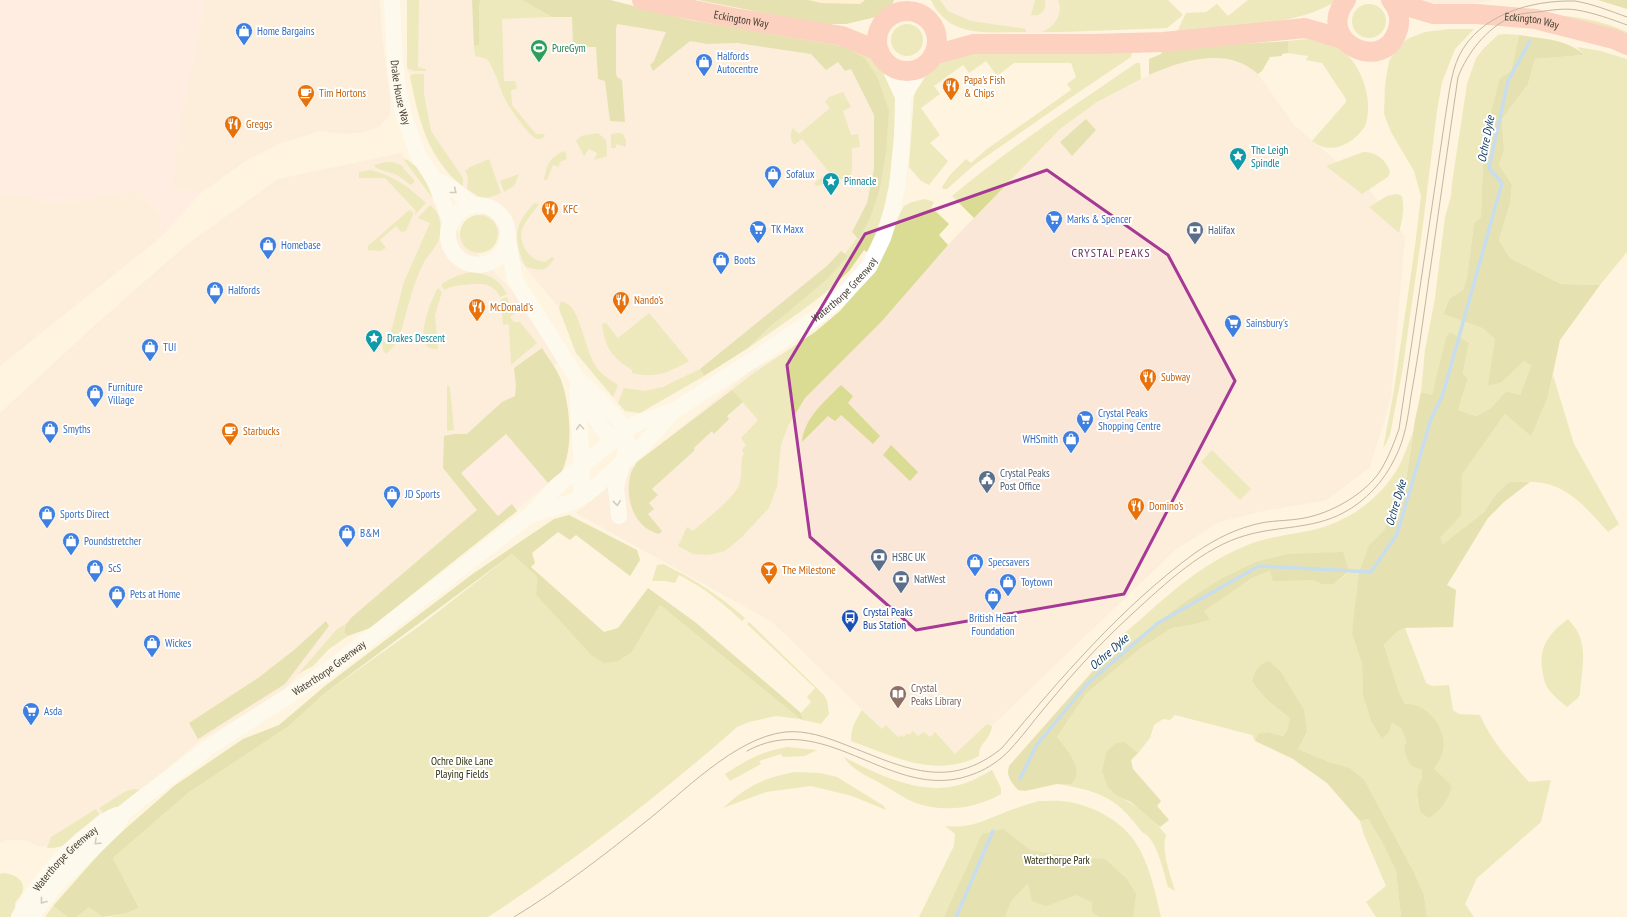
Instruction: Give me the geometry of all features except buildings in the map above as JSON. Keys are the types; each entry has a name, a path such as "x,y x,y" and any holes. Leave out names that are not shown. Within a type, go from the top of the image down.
{"main road":[{"name":"Eckington Way","path":"642,0 734,18 842,36 883,57"},
{"name":"Eckington Way","path":"1392,1 1433,14 1476,14 1535,19 1614,39 1627,45"},
{"path":"1392,1 1399,18 1396,35"},
{"path":"973,44 927,61 912,70 904,71 895,68 883,57 877,42 878,32 884,21 895,13 910,10 924,16 934,27 953,37 973,44 1094,44 1163,42 1305,28 1344,4"},
{"path":"1343,39 1339,29 1338,18 1344,4"},
{"name":"Eckington Way","path":"1305,28 1343,39 1355,49 1363,52 1371,52 1386,46 1396,35 1433,14"},
{"name":"Eckington Way","path":"842,36 861,31 884,21"},
{"path":"927,61 937,46 937,36 934,27"}],"street":[{"name":"Drake House Way","path":"392,0 395,65 403,112 418,155 434,179 451,224 448,232 449,241 453,250 459,257 467,262 484,264 516,280"},
{"name":"Waterthorpe Greenway","path":"19,917 42,880 76,844 110,818 122,814 212,745 324,673 530,515 559,484 582,466 622,439 637,423 675,410 762,354 818,316 842,297 869,266 883,238 892,210 897,186 902,143 903,97 883,57"},
{"path":"903,97 927,61"},
{"name":"Drake House Way","path":"434,179 449,186 474,205 483,205 498,212 507,226 508,240 516,280 577,378 594,416 622,439"},
{"path":"451,224 460,211 474,205"},
{"path":"484,264 500,256 508,240"},
{"path":"543,501 585,491 582,466 577,378"},
{"name":"Waterthorpe Greenway","path":"530,515 572,502 623,464 647,441 675,410"},
{"path":"619,516 616,487 623,464 622,439 662,424"},
{"name":"Waterthorpe Greenway","path":"30,917 65,874 116,826 122,814"}],"highlighted area":[{"path":"1047,170 1168,255 1235,381 1124,594 916,630 810,537 787,365 865,234"}],"shaded area":[{"path":"0,0 205,0 177,139 173,189 201,193 161,237 160,214 138,190 71,202 46,203 34,198 0,194"},
{"path":"205,0 380,0 381,27 390,98 390,115 379,127 365,132 345,134 320,131 279,144 244,162 201,193 173,189 177,139"},
{"path":"407,0 610,0 880,63 892,155 867,252 864,250 849,271 825,293 748,348 704,376 640,413 625,411 576,353 560,309 448,174 433,152 426,138 417,110 410,76 407,70"},
{"path":"808,0 865,0 860,4 821,3"},
{"path":"931,0 1167,0 1171,25 1167,28 1033,33 971,31 948,23 935,9"},
{"path":"1416,0 1494,0 1453,7"},
{"path":"1220,58 1238,62 1251,68 1258,74 1294,125 1368,188 1405,236 1391,398 1370,467 1327,500 1264,511 1219,522 1175,550 992,726 987,724 955,755 930,737 909,735 898,737 886,725 882,729 772,622 576,513 753,369 853,318 948,245 1047,141 1060,129 1097,102 1114,92 1168,66 1184,61"},
{"path":"401,153 437,206 483,261 526,304 559,362 448,463 483,506 346,624 284,690 198,742 154,780 105,816 56,848 39,846 24,840 6,840 0,843 0,413 96,324 185,246 278,179"},
{"path":"138,190 160,214 161,237 0,366 0,194 34,198 46,203 71,202"},
{"path":"506,434 548,483 503,521 461,472"}],"green space":[{"path":"407,0 419,0 418,67 426,69 426,71 414,71 407,68"},
{"path":"472,0 481,0 479,5 479,45 474,46"},
{"path":"481,0 522,0 552,17 502,19 504,81 515,81 517,89 511,90 512,105 536,134 544,134 545,136 541,139 533,137 513,112 503,95 487,59 475,56 474,46 479,45 479,5"},
{"path":"522,0 610,0 689,20 847,47 864,57 877,76 889,111 886,152 880,189 871,216 859,240 852,232 867,203 874,168 874,115 851,69 845,71 838,62 826,70 811,54 737,43 707,44 690,41 653,71 650,65 654,61 666,32 617,24 616,73 617,77 622,80 625,122 610,121 605,81 598,79 596,47 573,47 572,17 552,17"},
{"path":"698,0 808,0 821,3 860,4 865,0 894,0 893,3 876,17 846,24 821,24"},
{"path":"931,0 940,0 948,11 971,21 1026,29 1026,32 985,32 972,31 960,27 939,13"},
{"path":"1035,0 1045,0 1045,6 1040,14 1031,15"},
{"path":"1058,0 1168,0 1183,15 1167,28 1042,32 1051,27 1059,15 1060,5"},
{"path":"1248,0 1338,0 1316,11 1280,21 1176,34 1186,13 1206,12 1217,4 1228,16"},
{"path":"1598,0 1627,0 1627,9"},
{"path":"1369,4 1381,9 1386,21 1381,33 1369,38 1357,33 1352,21 1357,9"},
{"path":"1562,16 1587,19 1612,26 1627,32 1627,38"},
{"path":"904,24 910,24 919,28 923,40 919,52 910,56 904,56 895,52 891,43 891,37 895,28"},
{"path":"1450,29 1474,29 1455,49 1442,82 1402,373 1390,435 1383,449 1394,390 1421,196 1414,171 1391,132 1384,114 1385,85 1389,61 1397,48 1407,39 1425,32"},
{"path":"1498,35 1519,35 1511,71 1489,120 1483,160 1481,217 1474,223 1467,277 1463,290 1450,298 1443,314 1482,328 1495,339 1502,382 1524,361 1531,366 1520,395 1506,391 1491,408 1476,416 1458,410 1468,379 1463,373 1469,343 1438,373 1432,395 1421,392 1425,350 1435,298 1445,217 1451,196 1467,84 1476,58"},
{"path":"1519,35 1554,40 1578,50 1584,55 1535,59 1528,84 1502,119 1504,150 1499,165 1512,185 1510,204 1499,240 1510,258 1561,284 1600,285 1560,340 1548,397 1531,436 1505,414 1462,474 1461,516 1440,537 1443,544 1484,512 1496,494 1509,482 1530,482 1504,502 1488,518 1447,585 1456,590 1453,627 1405,628 1398,631 1384,645 1399,692 1405,704 1413,704 1427,712 1438,725 1442,733 1442,752 1434,769 1452,786 1449,796 1444,804 1429,818 1421,813 1418,804 1418,786 1422,778 1422,770 1411,766 1406,756 1404,748 1406,741 1401,728 1392,723 1389,732 1382,739 1371,721 1363,696 1362,664 1352,634 1354,614 1359,573 1369,545 1384,530 1406,479 1421,392 1432,395 1446,338 1450,332 1469,343 1463,373 1468,379 1458,410 1476,416 1491,408 1506,391 1520,395 1531,366 1524,361 1502,382 1488,386 1495,339 1482,328 1443,314 1450,298 1463,290 1467,277 1474,223 1481,217 1483,160 1489,120 1500,78 1511,71"},
{"path":"1306,39 1335,46 1344,52 1352,60 1363,81 1368,104 1368,116 1365,126 1358,135 1342,146 1330,148 1324,147 1312,141 1346,102 1346,99 1322,63 1306,60 1308,56 1288,53 1288,41"},
{"path":"1288,41 1288,53 1282,54 1282,56 1270,57 1262,71 1258,74 1246,65 1233,60 1205,58 1176,65 1149,75 1149,59 1161,54 1163,49"},
{"path":"847,47 865,52 875,58 887,76 897,102 889,188 880,225 867,252 864,250 849,271 825,293 748,348 848,256 845,254 856,239 859,240 871,216 880,189 888,125 877,76 864,57"},
{"path":"1577,47 1601,51 1627,59 1627,252 1600,285 1561,284 1510,258 1499,240 1510,204 1512,186 1499,165 1504,150 1502,119 1528,84 1535,59 1584,55"},
{"path":"982,52 1132,52 1131,57 974,165 947,189 943,189 942,187 950,175 966,159 971,163 987,149 1071,90 1067,84 1076,77 1071,63 1014,63 997,76 986,61 969,73 963,65 934,86 940,94 921,108 940,135 930,143 948,161 929,185 921,181 909,167 914,95 919,82 928,70 940,64 958,57"},
{"path":"1136,63 1140,63 1141,79 1097,102 1060,129 974,218 952,196 1019,144"},
{"path":"413,74 424,74 424,94 431,131 463,178 463,186 441,164 426,137 413,91 410,76"},
{"path":"843,92 851,107 843,111 851,135 858,134 860,147 852,148 852,168 850,181 831,177 821,185 816,186 814,183 829,172 802,139 794,145 791,139 791,132 793,128 799,134 830,108 825,102 829,97"},
{"path":"1086,119 1096,130 1072,156 1060,142"},
{"path":"598,133 606,140 607,156 594,160 597,153 589,149 584,156 576,141 581,136"},
{"path":"611,134 623,134 626,140 626,147 617,144 615,148 611,148"},
{"path":"563,151 566,153 567,159 560,162 559,167 553,165 547,180 544,180 549,162"},
{"path":"1363,152 1372,153 1380,157 1386,163 1390,172 1388,177 1362,194 1326,166"},
{"path":"406,159 418,168 435,199 433,199 404,160"},
{"path":"489,159 501,193 483,199 467,189 468,178 465,170"},
{"path":"393,162 403,166 403,168 415,181 411,185 397,175 376,168 374,165"},
{"path":"371,170 387,175 401,183 426,203 414,216 416,211 385,178 359,178 359,172"},
{"path":"519,174 514,186 504,192 500,181"},
{"path":"1397,194 1402,196 1403,205 1399,233 1369,207 1387,196"},
{"path":"925,199 934,202 931,207 949,224 939,235 948,245 882,321 805,398 788,426 781,445 777,487 769,508 741,538 725,551 708,555 693,554 678,546 687,527 693,531 725,503 739,485 742,457 744,454 742,450 746,445 741,438 758,420 732,390 751,375 815,332 840,311 865,282 904,206 912,202"},
{"path":"534,203 539,204 523,227 521,235 523,244 527,252 537,260 545,262 552,257 554,259 546,268 539,270 526,267 519,250 517,237 519,225"},
{"path":"430,205 436,211 439,218 441,231 439,239 425,260 419,273 412,291 399,338 386,354 383,350 382,341 388,343 404,282 430,223 418,218"},
{"path":"409,210 413,212 413,215 406,231 401,232 396,226 380,240 386,248 381,251 368,250 368,246"},
{"path":"479,215 492,221 498,234 492,247 479,253 466,247 460,234 466,221"},
{"path":"841,251 848,256 827,279 770,327 748,348 704,376 700,369 828,265"},
{"path":"475,272 486,275 497,281 507,294 500,297 490,286 481,284 458,286 444,290 441,285 457,276"},
{"path":"438,288 442,292 435,315 438,349 429,348 425,343 423,334 427,313"},
{"path":"507,297 511,308 515,313 510,317 514,322 520,322 537,343 511,365 509,326 508,324 503,325 501,299"},
{"path":"561,301 573,309 580,324 592,359 599,371 618,385 613,397 576,353 559,309"},
{"path":"649,313 689,361 669,371 655,375 641,375 632,373 632,370 619,361 611,351 605,339 602,324 606,323 618,338"},
{"path":"542,348 559,376 567,401 569,426 568,450 566,461 560,474 548,483 506,434 461,473 498,516 512,504 517,511 370,628 348,636 344,633 346,624 352,617 477,510 443,468 444,436 467,434 502,402 515,396 516,386 514,368"},
{"path":"700,369 704,376 640,413 625,411 618,403 624,388 645,391 663,387"},
{"path":"1553,375 1574,444 1619,524 1608,532 1571,495 1553,486 1535,482 1509,482 1496,494 1484,512 1443,544 1439,537 1461,516 1461,474 1505,414 1531,435 1548,397"},
{"path":"447,385 450,387 454,430 447,431"},
{"path":"841,385 853,396 848,403 880,436 873,444 841,415 835,421 828,416 802,442 807,425 816,410"},
{"path":"732,390 743,402 727,416 729,419 714,434 712,431 694,448 695,450 652,489 658,495 649,503 654,509 648,514 662,531 659,534 650,531 637,518 630,501 629,482 631,473 637,462"},
{"path":"1413,431 1406,479 1384,530 1369,545 1352,634 1362,664 1363,696 1371,721 1389,732 1392,723 1401,728 1406,741 1404,748 1411,766 1422,770 1422,778 1417,800 1421,813 1430,818 1434,769 1439,761 1399,692 1384,645 1398,631 1405,628 1426,683 1432,686 1449,685 1453,710 1459,714 1480,715 1495,742 1529,782 1551,780 1541,822 1477,878 1465,904 1474,917 1427,917 1424,895 1414,872 1364,779 1350,768 1329,762 1298,749 1307,732 1252,681 1269,702 1291,718 1287,731 1283,736 1268,732 1259,734 1255,741 1252,735 1175,715 1170,720 1163,719 1154,725 1150,738 1138,753 1125,742 1119,797 1144,813 1156,823 1166,835 1165,856 1175,891 1168,887 1159,857 1152,842 1122,809 1108,798 1083,789 1057,784 1071,784 1057,737 1087,693 1141,648 1172,628 1210,620 1203,611 1252,578 1270,571 1315,580 1321,584 1334,584 1349,572 1255,562 1220,579 1183,603 1091,673 1107,651 1119,638 1188,579 1215,561 1243,547 1260,541 1327,526 1340,521 1364,506 1393,476 1402,460"},
{"path":"891,445 918,472 910,481 883,455"},
{"path":"1212,450 1251,489 1240,500 1201,462"},
{"path":"569,515 637,550 640,560 630,576 576,535 570,540 558,532 532,553 535,563 531,567 604,632 618,628 648,588 695,622 801,713 803,720 660,605 632,652 618,661 604,663 591,655 536,595 537,577 512,554 324,694 289,726 188,793 113,858 139,908 124,914 103,917 89,907 76,917 68,917 53,906 107,845 174,786 243,739 279,725 325,686 474,573 554,519"},
{"path":"1343,552 1349,571 1334,584 1321,584 1314,580 1273,581 1270,571 1252,578 1204,611 1210,620 1172,628 1141,648 1087,693 1057,737 1069,753 1076,766 1075,778 1071,784 1057,784 1025,791 1018,790 1011,782 1008,773 1009,766 1091,673 1183,603 1220,579 1255,562 1288,554"},
{"name":"Ochre Dike Lane Playing Fields","path":"512,554 537,577 536,595 591,655 632,652 660,605 800,719 776,716 749,722 737,727 677,778 616,826 553,873 488,917 109,917 124,914 139,908 113,858 188,793 289,726 324,694 425,622"},
{"path":"663,564 706,588 745,618 742,621 712,596 679,575 675,583 652,581 657,565"},
{"path":"1568,619 1578,633 1581,642 1583,649 1583,664 1580,694 1578,698 1567,707 1553,695 1545,683 1542,668 1542,652 1552,634"},
{"path":"326,621 329,626 285,684 198,739 189,723 258,678 294,650"},
{"path":"749,622 824,695 827,701 829,714 821,724 803,720 801,713 811,702 807,697 815,688 747,624"},
{"path":"346,624 344,633 348,636 329,649 313,666 298,674 337,629"},
{"path":"1269,661 1281,672 1304,710 1307,732 1298,749 1329,762 1350,768 1364,779 1414,872 1424,895 1427,917 1401,917 1396,871 1383,844 1368,819 1360,821 1327,783 1293,759 1255,741 1258,734 1268,732 1283,736 1287,731 1290,718 1269,702 1252,681 1258,668 1262,664"},
{"path":"862,710 882,729 886,725 898,737 901,735 904,737 907,733 909,735 913,731 918,736 924,732 930,737 935,732 955,754 987,724 992,726 989,735 979,751 979,756 963,763 930,765 914,763 851,741 854,725"},
{"path":"1125,742 1138,753 1131,760 1133,769 1161,801 1157,806 1169,820 1160,827 1131,802 1119,797 1108,788 1102,771 1107,751 1116,743"},
{"path":"787,747 817,750 805,756 783,757 781,754 759,761 761,764 730,781 725,774 754,757 769,751"},
{"path":"844,757 899,782 930,788 944,788 959,785 972,781 992,770 1001,788 1001,794 979,804 967,807 930,807 907,799 865,775 851,766"},
{"path":"795,772 820,773 837,777 884,806 886,810 852,796 811,786 766,792 723,808 740,794 764,780"},
{"path":"134,789 140,790 105,816 99,808 126,791"},
{"name":"Waterthorpe Park","path":"1039,801 1066,801 1080,804 1110,818 1127,832 1140,850 1147,866 1153,883 1161,917 919,917 954,846 955,834 945,826 954,827 970,825"},
{"path":"96,809 102,818 93,825 87,825 74,835 74,840 71,842 55,848 47,848 51,837"},
{"path":"1368,819 1383,844 1396,871 1401,917 1376,917 1366,902 1386,886 1364,835 1360,821"},
{"path":"1003,829 1030,850 1073,857 1105,859 1126,878 1136,894 1133,917 1099,917 1092,912 1092,902 1076,895 1046,906 1032,901 1028,883 1011,901 1005,917 944,917 982,834"},
{"path":"3,873 15,876 23,885 22,893 15,904 17,914 14,917 0,917 0,874"},
{"path":"53,906 68,917 45,917"},
{"path":"88,906 103,917 76,917"}],"waterway":[{"name":"Ochre Dyke","path":"1020,779 1036,746 1088,683 1158,623 1259,566 1371,572 1397,534 1431,419 1443,394 1502,183 1489,168 1508,81 1530,41"},
{"name":"Ochre Dyke","path":"956,917 993,831"}],"tram line":[{"path":"514,917 597,860 710,768 747,745 766,736 785,732 801,732 816,735 887,761 925,771 944,772 963,769 982,761 1002,748 1069,670 1117,620 1142,596 1195,553 1210,543 1243,528 1261,523 1291,520 1319,514 1340,505 1360,492 1376,477 1382,468 1399,429 1449,91 1452,76 1459,56 1468,42 1479,30 1493,20 1524,7 1541,3 1558,1 1582,2 1627,17"},
{"path":"747,751 775,741 802,740 828,746 907,775 933,780 961,778 977,772 998,761 1011,749 1090,655 1145,602 1171,579 1200,557 1215,548 1247,535 1320,522 1343,513 1359,503 1374,490 1391,466 1406,428 1420,344 1458,77 1467,59 1479,42 1494,28 1511,17 1521,14 1572,9 1596,14 1627,25"}],"place":[{"name":"Home Bargains","path":"244,46"},
{"name":"PureGym","path":"539,63"},
{"name":"Halfords Autocentre","path":"704,77"},
{"name":"Papa's Fish & Chips","path":"951,101"},
{"name":"Tim Hortons","path":"306,108"},
{"name":"Greggs","path":"233,139"},
{"name":"The Leigh Spindle","path":"1238,171"},
{"name":"Sofalux","path":"773,189"},
{"name":"Pinnacle","path":"831,196"},
{"name":"KFC","path":"550,224"},
{"name":"Marks & Spencer","path":"1054,234"},
{"name":"TK Maxx","path":"758,244"},
{"name":"Halifax","path":"1195,245"},
{"name":"Homebase","path":"268,260"},
{"name":"Boots","path":"721,275"},
{"name":"Halfords","path":"215,305"},
{"name":"Nando's","path":"621,315"},
{"name":"McDonald's","path":"477,322"},
{"name":"Sainsbury's","path":"1233,338"},
{"name":"Drakes Descent","path":"374,353"},
{"name":"TUI","path":"150,362"},
{"name":"Subway","path":"1148,392"},
{"name":"Furniture Village","path":"95,408"},
{"name":"Crystal Peaks Shopping Centre","path":"1085,434"},
{"name":"Smyths","path":"50,444"},
{"name":"Starbucks","path":"230,446"},
{"name":"WHSmith","path":"1071,454"},
{"name":"Crystal Peaks Post Office","path":"987,494"},
{"name":"JD Sports","path":"392,509"},
{"name":"Domino's","path":"1136,521"},
{"name":"Sports Direct","path":"47,529"},
{"name":"B&M","path":"347,548"},
{"name":"Poundstretcher","path":"71,556"},
{"name":"HSBC UK","path":"879,572"},
{"name":"Specsavers","path":"975,577"},
{"name":"ScS","path":"95,583"},
{"name":"The Milestone","path":"769,585"},
{"name":"NatWest","path":"901,594"},
{"name":"Toytown","path":"1008,597"},
{"name":"Pets at Home","path":"117,609"},
{"name":"British Heart Foundation","path":"993,611"},
{"name":"Crystal Peaks Bus Station","path":"850,633"},
{"name":"Wickes","path":"152,658"},
{"name":"Crystal Peaks Library","path":"898,709"},
{"name":"Asda","path":"31,726"}],"district":[{"name":"CRYSTAL PEAKS","path":"1111,253"}]}
